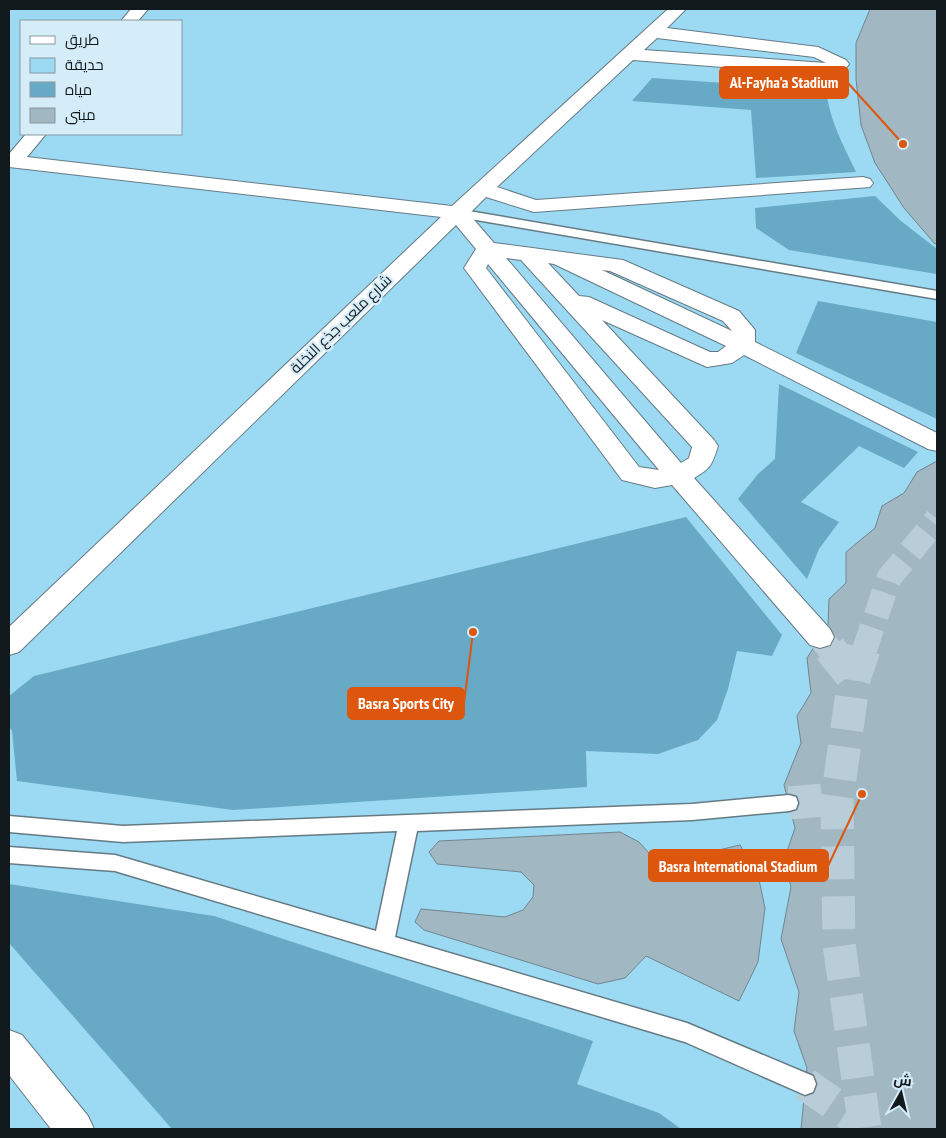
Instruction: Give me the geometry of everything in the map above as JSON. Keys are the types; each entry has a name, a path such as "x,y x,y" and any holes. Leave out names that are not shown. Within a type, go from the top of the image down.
{"street":[{"path":"130,20 140,9"},
{"name":"شارع ملعب جذع النخلة","path":"9,644 457,213 678,9"},
{"path":"628,54 825,70 840,64 818,52 653,32"},
{"path":"11,162 35,135"},
{"path":"11,162 457,213 678,476 820,637"},
{"path":"483,189 534,206 863,183"},
{"path":"487,249 559,258 743,345 937,444"},
{"path":"487,249 475,268 631,474 655,479 678,476 700,462 705,446 528,254"},
{"path":"569,297 708,360 724,358 743,345"},
{"path":"9,1047 76,1129"}],"lane":[{"path":"457,213 937,295"},
{"path":"9,824 123,834 692,812 789,803"},
{"path":"384,943 409,822"},
{"path":"9,855 115,863 687,1033 806,1084"}],"green space":[{"path":"9,9 937,9 937,1129 9,1129"}],"water":[{"path":"652,78 826,90 834,123 856,172 756,178 751,110 632,101"},
{"path":"875,196 901,221 937,249 937,274 789,250 756,228 755,208"},
{"path":"818,301 937,322 937,419 796,353"},
{"path":"779,384 918,452 904,468 859,446 801,502 839,522 819,549 807,579 738,499 758,474 775,459"},
{"path":"686,517 782,635 772,656 737,651 728,689 717,720 698,740 658,754 586,751 587,787 233,810 17,781 12,731 9,726 9,696 34,676"},
{"path":"9,884 214,916 593,1041 577,1084 659,1113 681,1129 172,1129 9,943"}],"building":[{"path":"870,9 937,9 937,243 935,244 904,208 875,163 861,125 856,79 856,43"},
{"path":"937,461 937,1129 801,1129 807,1068 794,1031 799,992 781,939 791,887 784,860 795,828 784,785 801,743 797,716 811,693 807,658 828,625 829,599 846,583 846,552 875,528 882,506 904,493 917,472"},
{"path":"620,832 639,842 659,864 740,845 758,875 765,908 758,962 739,1001 646,956 625,978 598,984 424,930 415,922 421,909 505,917 523,910 533,897 534,885 521,872 437,864 429,852 439,841"}],"tunnel":[{"path":"864,651 889,578 937,519"},
{"path":"820,637 831,651"},
{"path":"830,649 854,679"},
{"path":"854,679 864,649"},
{"path":"837,799 854,679"},
{"path":"789,803 837,799"},
{"path":"837,799 839,944 865,1129"},
{"path":"805,1084 863,1124"}],"place":[{"name":"Al-Fayha'a Stadium","path":"903,144"},
{"name":"Basra Sports City","path":"473,632"},
{"name":"Basra International Stadium","path":"862,794"}]}
